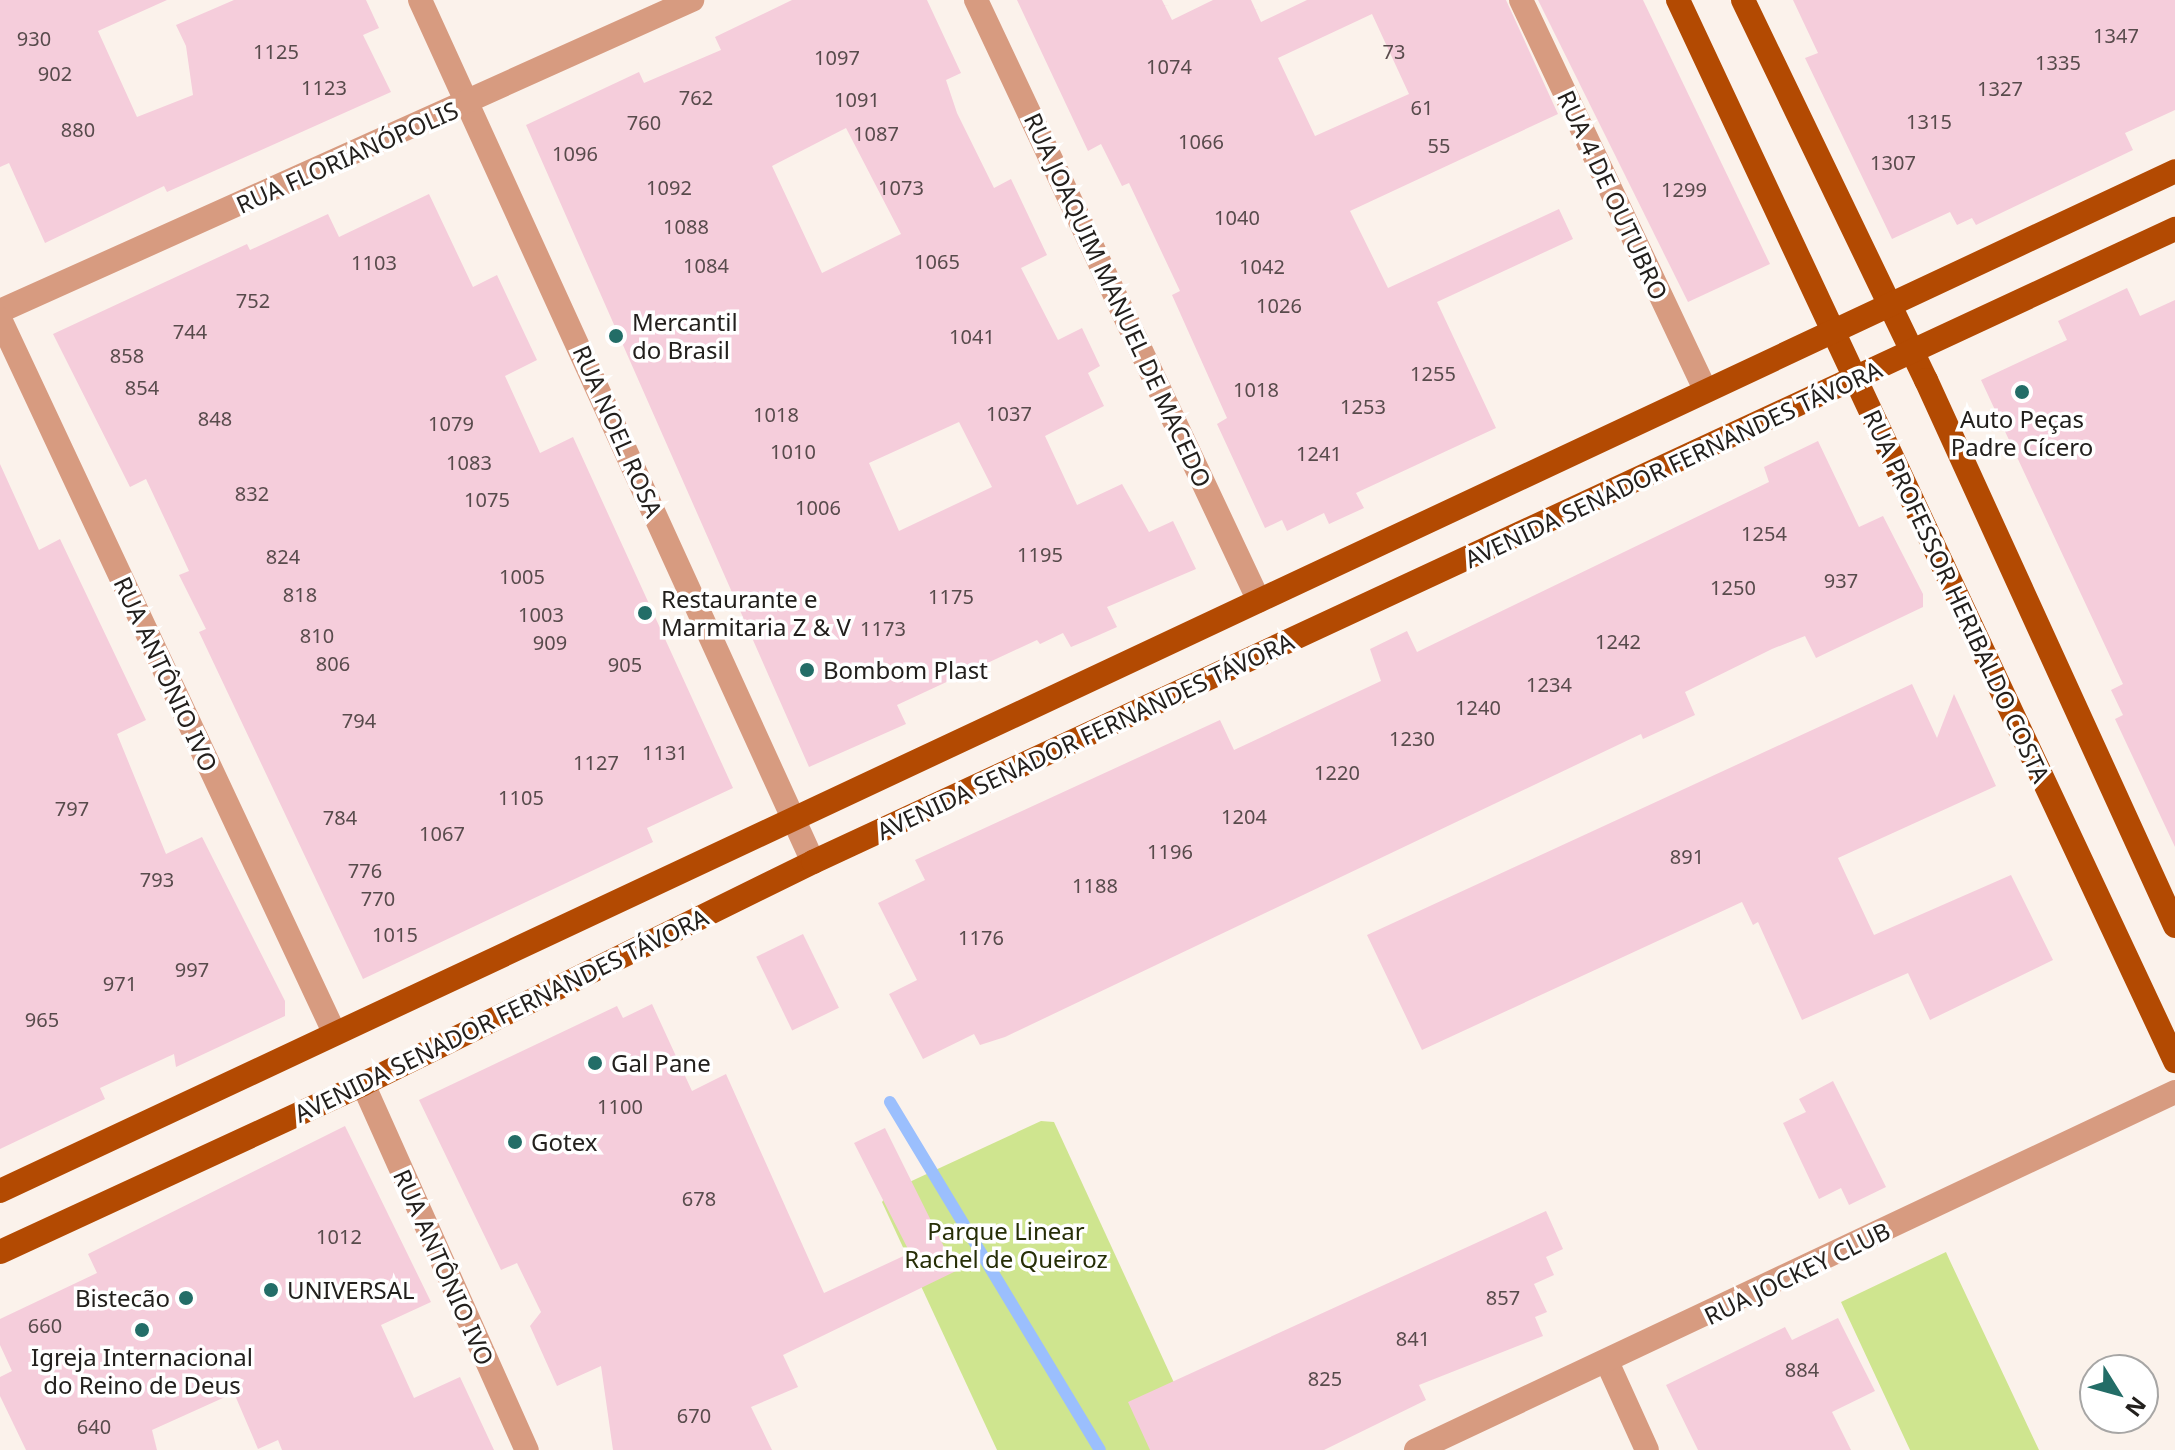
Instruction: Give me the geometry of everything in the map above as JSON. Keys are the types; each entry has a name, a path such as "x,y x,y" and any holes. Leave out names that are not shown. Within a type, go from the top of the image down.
{"main road":[{"name":"RUA PROFESSOR HERIBALDO COSTA","path":"1678,0 2175,1061"},
{"path":"1743,0 1886,307 1913,353 2175,926"},
{"name":"AVENIDA SENADOR FERNANDES TÁVORA","path":"0,1191 333,1030 1259,601 2175,171"},
{"name":"AVENIDA SENADOR FERNANDES TÁVORA","path":"0,1252 363,1084 813,862 1856,380 2175,229"}],"street":[{"name":"RUA NOEL ROSA","path":"420,0 813,862"},
{"name":"RUA FLORIANÓPOLIS","path":"0,311 469,103 692,0"},
{"name":"RUA JOAQUIM MANUEL DE MACEDO","path":"976,0 1259,601"},
{"name":"RUA 4 DE OUTUBRO","path":"1521,0 1705,389"},
{"name":"RUA ANTÔNIO IVO","path":"0,319 333,1030"},
{"name":"RUA ANTÔNIO IVO","path":"363,1084 527,1450"},
{"name":"RUA JOCKEY CLUB","path":"1416,1450 1608,1364 2175,1092"},
{"path":"1608,1364 1647,1450"}],"green space":[{"name":"Parque Linear Rachel de Queiroz","path":"1041,1121 1054,1122 1205,1450 997,1450 882,1202 890,1191"},
{"path":"1946,1252 2039,1450 1910,1450 1841,1302"}],"building":[{"path":"0,0 167,0 98,31 137,117 193,95 186,46 176,25 234,0 366,0 379,28 363,35 391,92 167,192 164,186 45,243 9,163 0,167"},
{"path":"792,0 927,0 961,73 946,80 957,113 994,188 1011,179 1047,255 1021,268 1058,340 1082,328 1100,366 1088,373 1104,406 1045,436 1077,505 1122,484 1149,532 1173,521 1196,569 1107,607 1117,627 1071,647 1063,633 1040,644 1037,640 897,705 906,724 809,767 526,125 639,72 644,83 721,50 715,37","holes":["846,128 901,234 822,273 772,166","959,422 992,487 899,531 869,463"]},
{"path":"1017,0 1162,0 1172,20 1213,0 1251,0 1261,22 1307,0 1506,0 1558,114 1350,211 1388,288 1559,209 1573,239 1437,302 1496,428 1356,493 1364,508 1329,524 1324,513 1287,531 1282,520 1265,528 1217,424 1227,418 1172,295 1180,291 1129,183 1122,186 1101,144 1088,151","holes":["1372,14 1409,94 1315,136 1278,58"]},
{"path":"1538,0 1643,0 1770,264 1688,302"},
{"path":"1793,0 2175,0 2175,110 2125,133 2133,150 1976,225 1972,218 1957,225 1950,212 1892,239 1805,58 1818,53"},
{"path":"429,194 473,287 497,275 537,360 505,376 540,453 573,437 733,788 647,828 653,842 363,979 199,632 206,629 179,575 189,571 146,479 130,487 53,334 247,244 250,250 328,214 339,237"},
{"path":"2127,288 2140,316 2175,300 2175,847 2115,719 2123,715 2111,690 2123,684 1981,380 2067,340 2058,321"},
{"path":"1818,441 1859,527 1883,516 1923,594 1923,607 1816,658 1805,636 1772,649 1685,692 1695,715 1643,739 1641,734 1005,1037 980,1045 974,1034 923,1059 889,994 917,980 878,903 925,880 915,860 1220,720 1234,750 1381,681 1370,649 1407,631 1417,652 1769,482 1764,467"},
{"path":"0,464 39,550 60,539 146,720 117,734 166,854 202,837 285,1001 285,1016 176,1067 174,1054 100,1088 105,1099 0,1149"},
{"path":"1912,684 1937,738 1954,694 1996,786 1838,858 1874,935 2011,875 2053,960 1930,1020 1908,973 1802,1020 1758,922 1753,925 1742,902 1422,1050 1367,935"},
{"path":"803,934 839,1008 792,1030 756,957"},
{"path":"652,1004 692,1091 726,1074 824,1293 910,1253 854,1143 885,1128 956,1271 783,1355 798,1387 751,1407 772,1450 613,1450 601,1366 557,1386 530,1326 541,1312 517,1263 501,1270 419,1100 617,1006 623,1018"},
{"path":"1833,1081 1886,1187 1849,1205 1841,1188 1819,1199 1783,1123 1806,1112 1799,1099"},
{"path":"345,1126 431,1302 381,1325 414,1398 460,1377 494,1450 282,1450 278,1440 258,1449 234,1393 152,1430 157,1450 26,1450 0,1396 0,1377 12,1371 0,1345 0,1319 97,1273 88,1254"},
{"path":"1546,1211 1563,1249 1546,1257 1554,1275 1534,1284 1547,1312 1535,1317 1543,1336 1419,1385 1426,1400 1324,1450 1150,1450 1128,1402"},
{"path":"1838,1318 1875,1391 1832,1412 1851,1450 1698,1450 1666,1385 1785,1327 1792,1340"}],"waterway":[{"path":"890,1102 1100,1450"}],"place":[{"name":"Mercantil do Brasil","path":"616,336"},
{"name":"Auto Peças Padre Cícero","path":"2022,392"},
{"name":"Restaurante e Marmitaria Z & V","path":"645,613"},
{"name":"Bombom Plast","path":"807,670"},
{"name":"Gal Pane","path":"595,1063"},
{"name":"Gotex","path":"515,1142"},
{"name":"UNIVERSAL","path":"271,1290"},
{"name":"Bistecão","path":"186,1298"},
{"name":"Igreja Internacional do Reino de Deus","path":"142,1330"}]}
